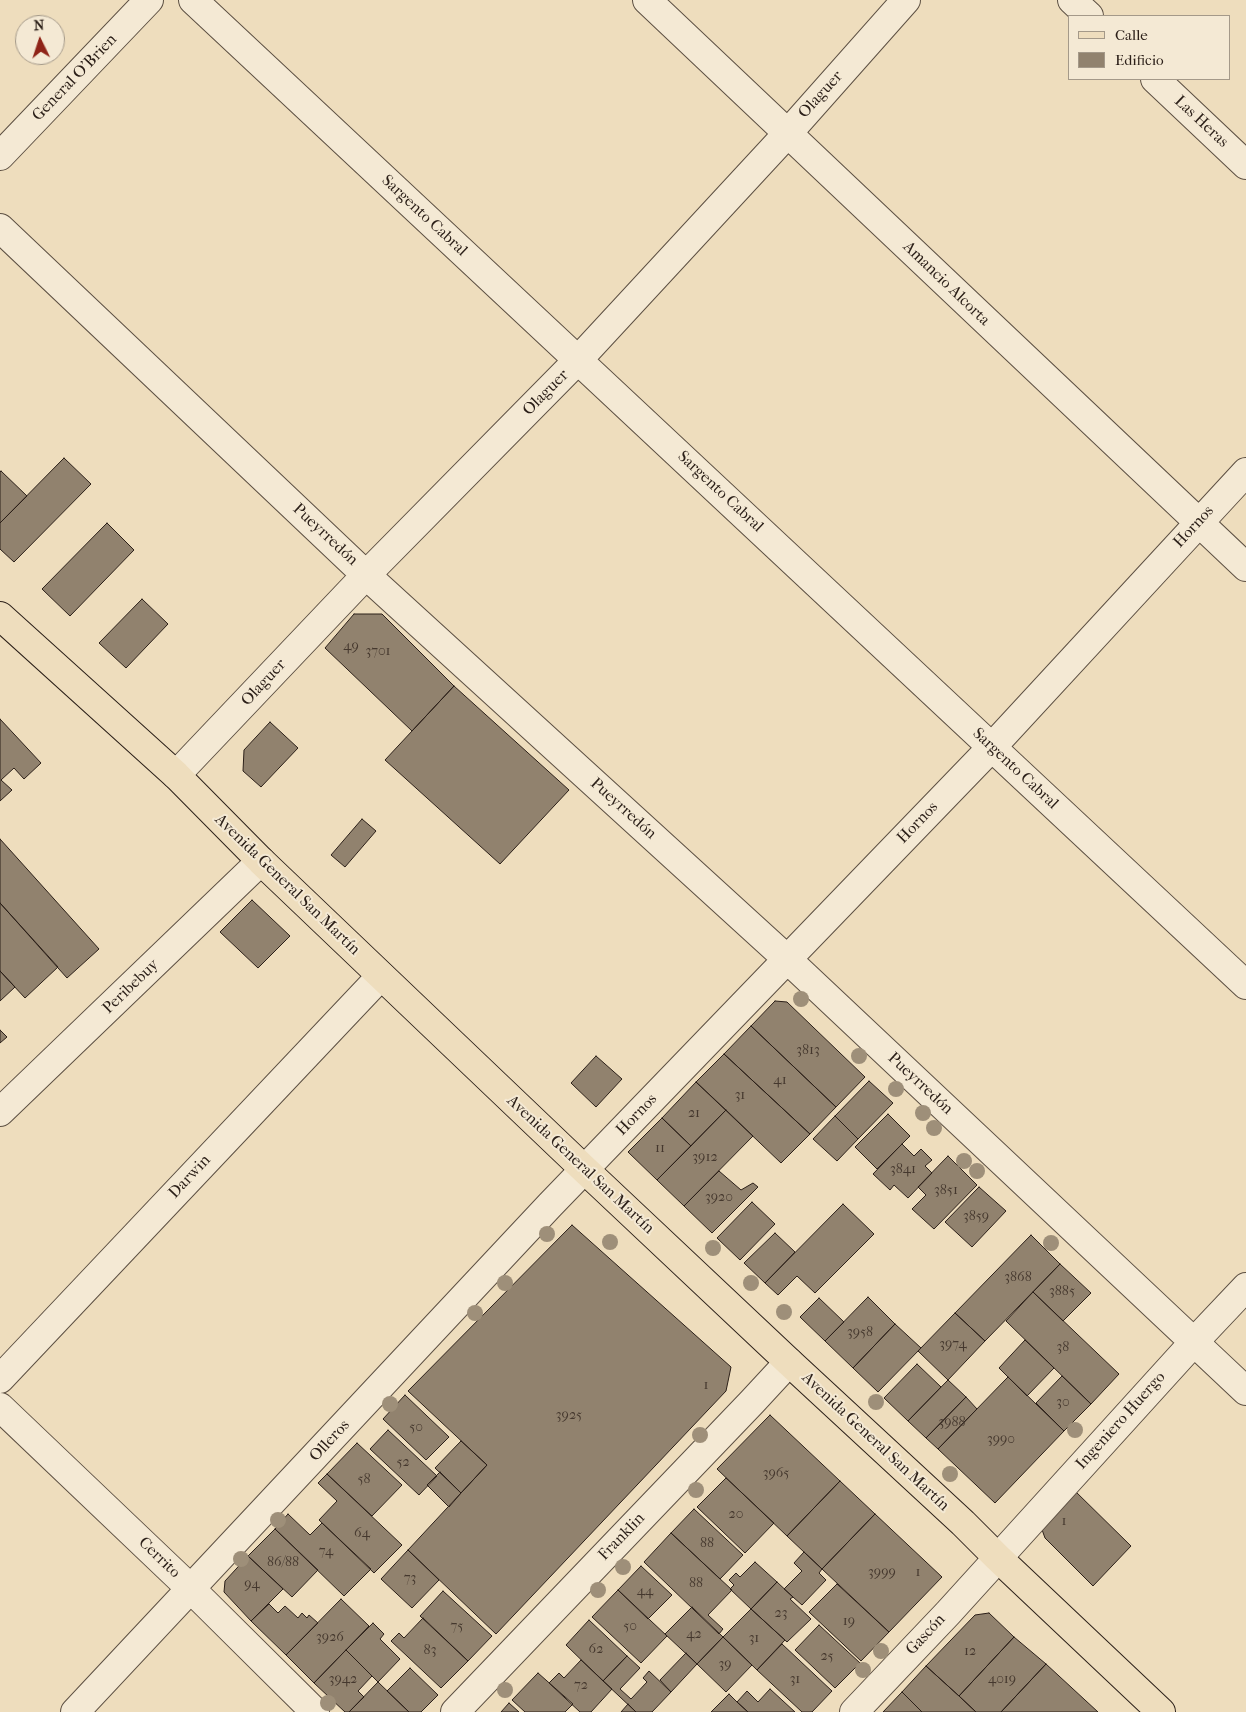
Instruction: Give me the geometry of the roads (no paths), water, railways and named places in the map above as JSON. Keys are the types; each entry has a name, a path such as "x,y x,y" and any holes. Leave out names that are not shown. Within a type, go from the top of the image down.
{"main road":[{"name":"Avenida General San Martín","path":"0,616 176,776 261,861 584,1169 964,1523 1161,1712"}],"street":[{"name":"General O'Brien","path":"0,156 149,0"},
{"name":"Sargento Cabral","path":"193,0 1246,986"},
{"name":"Amancio Alcorta","path":"647,0 1246,567"},
{"name":"Olaguer","path":"176,776 366,574 578,360 788,133 906,0"},
{"path":"1072,0 1088,15"},
{"name":"Las Heras","path":"1156,80 1246,165"},
{"name":"Pueyrredón","path":"0,228 366,574 787,959 1246,1391"},
{"name":"Hornos","path":"584,1169 992,747 1246,472"},
{"name":"Peribebuy","path":"0,1112 261,861"},
{"name":"Darwin","path":"0,1379 381,976"},
{"name":"Olleros","path":"75,1712 584,1169"},
{"name":"Ingeniero Huergo","path":"998,1557 1246,1287"},
{"name":"Franklin","path":"455,1712 789,1362"},
{"name":"Cerrito","path":"0,1408 191,1589 316,1712"},
{"name":"Gascón","path":"854,1712 998,1557"}]}
